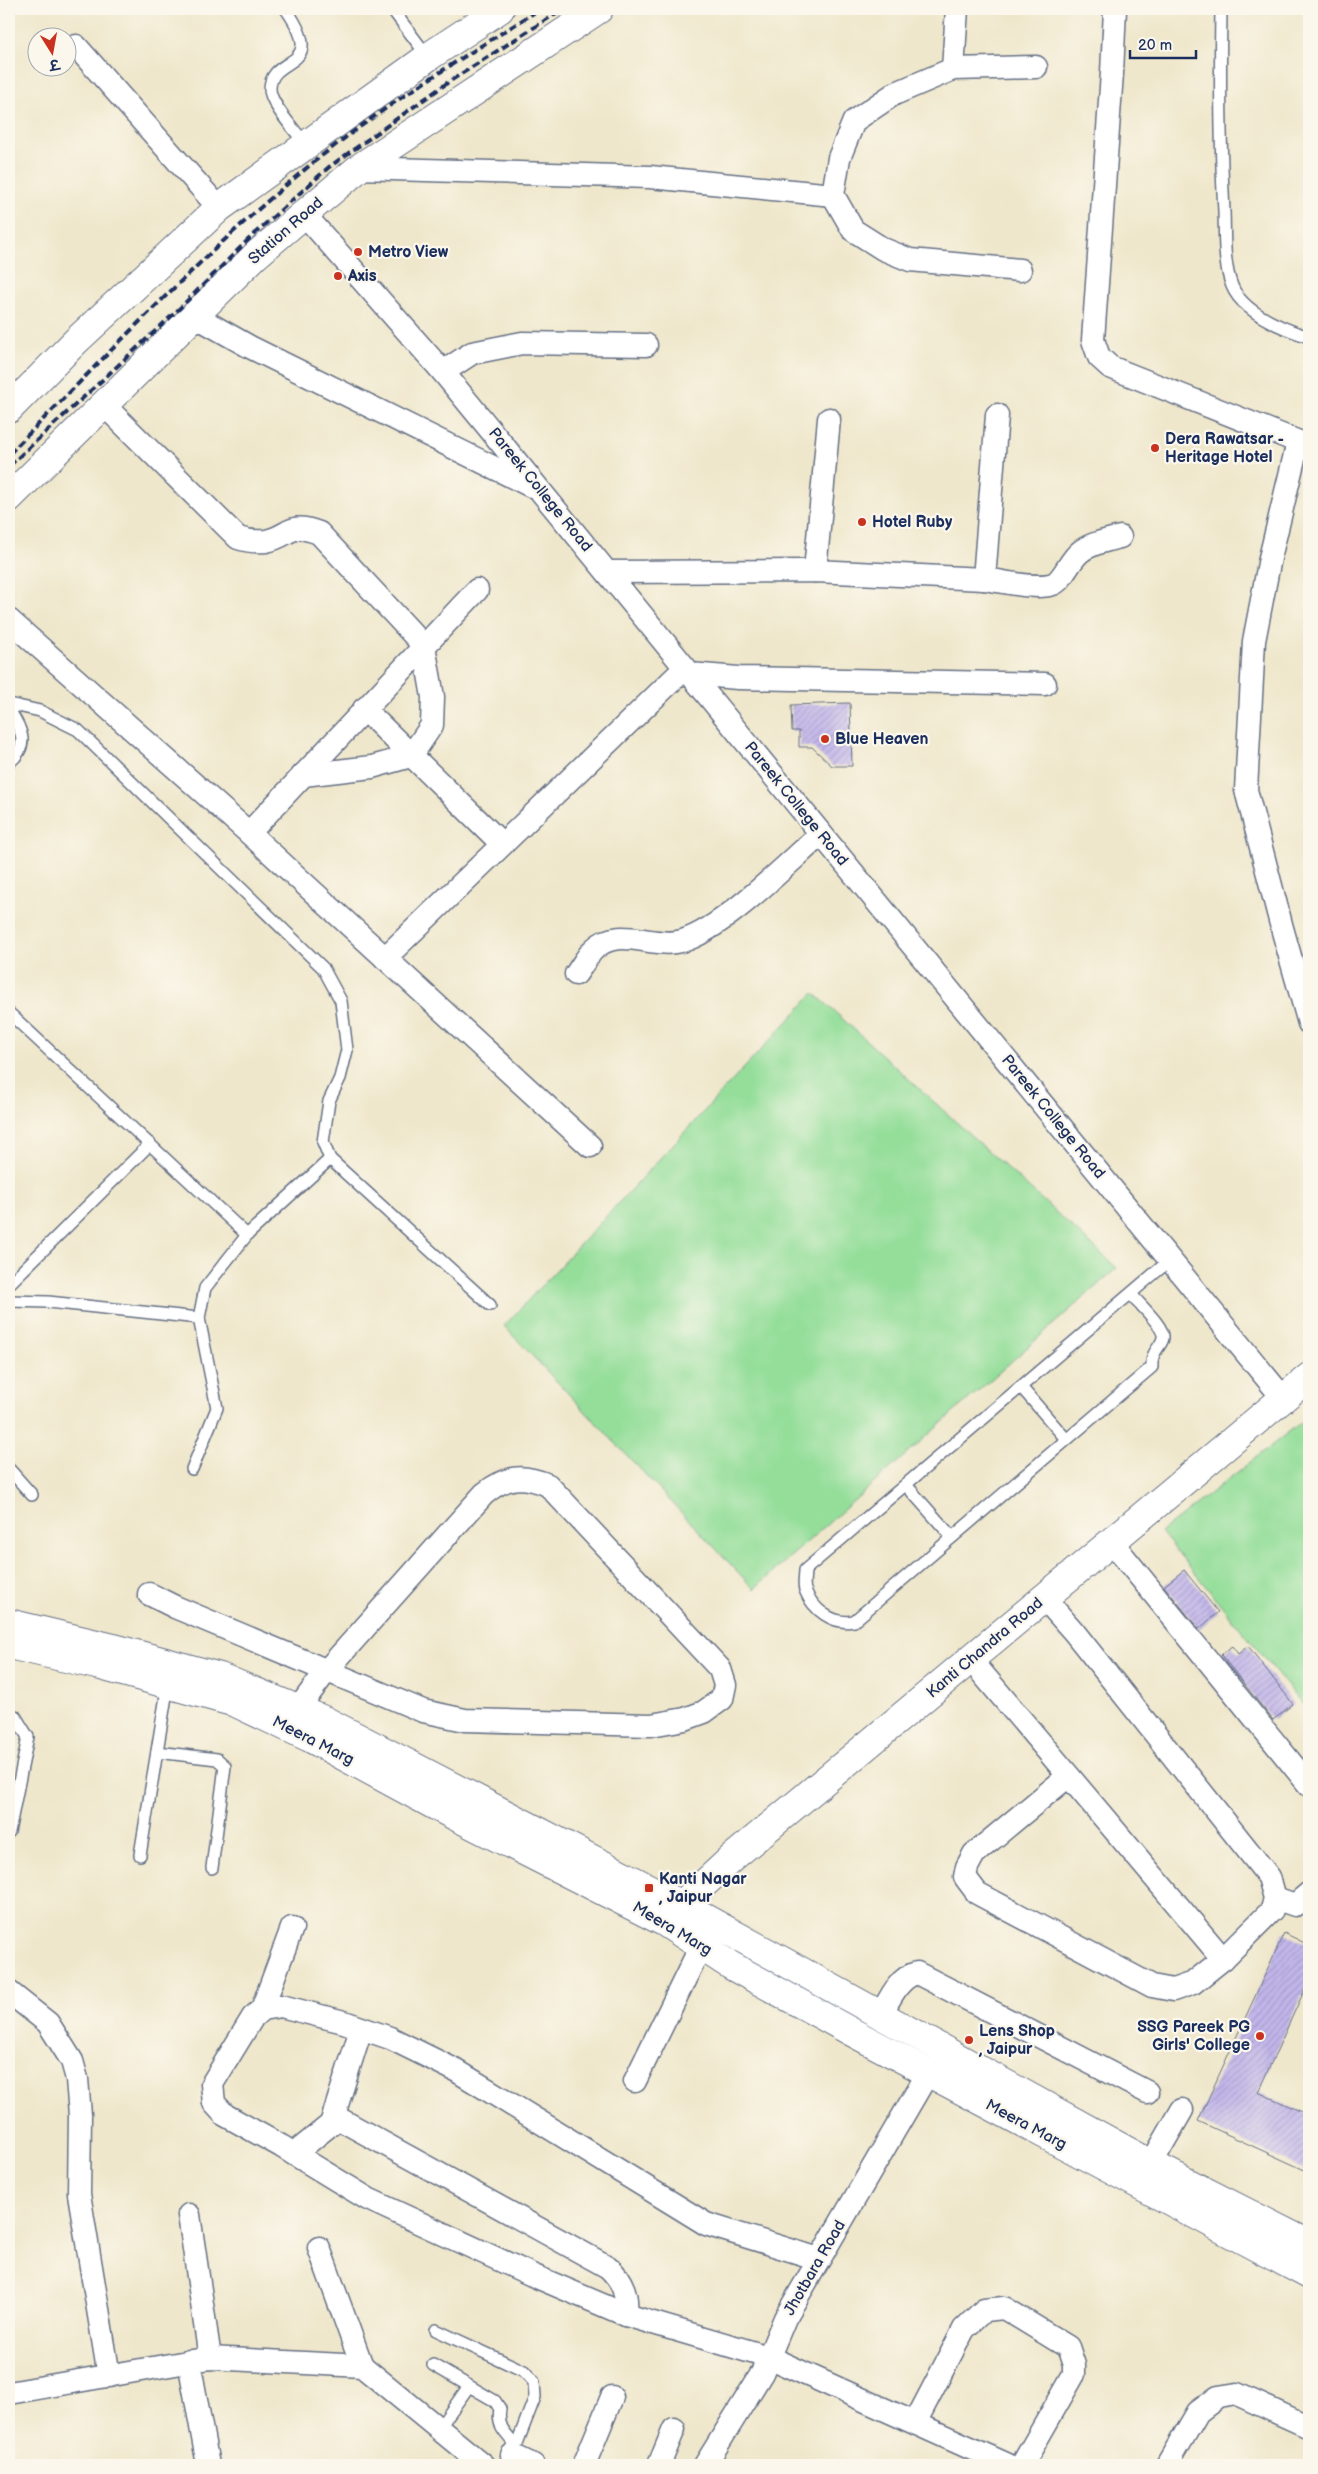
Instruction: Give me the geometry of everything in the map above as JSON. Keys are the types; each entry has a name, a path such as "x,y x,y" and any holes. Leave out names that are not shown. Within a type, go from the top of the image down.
{"main road":[{"path":"9,409 76,341 219,208 305,144 428,57 500,9"},
{"name":"Station Road","path":"9,498 255,256 304,214 360,168 599,9"},
{"name":"Kanti Chandra Road","path":"672,1913 732,1858 1309,1378"},
{"name":"Meera Marg","path":"9,1623 114,1648 220,1677 324,1720 672,1913 701,1946 730,1965 1309,2276"},
{"name":"Meera Marg","path":"9,1645 168,1684 236,1703 310,1738 441,1809 672,1913 880,2016 1150,2164 1309,2244"}],"street":[{"path":"953,69 957,9"},
{"path":"1115,9 1093,340 1099,357 1110,366 1304,444 1270,558 1254,641 1246,790 1309,1022"},
{"path":"78,48 219,208"},
{"path":"1020,270 910,260 883,249 853,230 833,195 839,158 854,121 894,94 953,69 1036,67"},
{"path":"360,168 650,177 833,195"},
{"name":"Pareek College Road","path":"304,214 443,372 1283,1398"},
{"path":"195,316 250,347 538,489"},
{"path":"443,372 472,353 522,343 646,345"},
{"path":"104,405 238,538 250,542 267,540 293,528 306,528 319,533 424,646 432,697 432,725 411,756 372,767 303,774"},
{"path":"984,579 997,415"},
{"path":"815,571 829,419"},
{"path":"607,572 815,571 984,579 1042,586 1054,584 1062,578 1067,566 1080,552 1090,546 1120,537"},
{"path":"249,833 477,590"},
{"path":"9,620 249,833 590,1146"},
{"path":"385,958 502,844 687,671 738,678 1045,684"},
{"path":"364,710 502,844"},
{"path":"576,974 594,949 617,936 663,944 682,941 704,932 732,912 821,834"},
{"path":"149,1594 175,1607 327,1670 423,1711 465,1720 651,1725 685,1719 704,1712 722,1699 725,1685 720,1669 548,1485 533,1479 516,1478 497,1483 484,1494 327,1670 298,1709"},
{"path":"1111,1541 1309,1784"},
{"path":"1045,1599 1074,1632 1270,1877 1276,1898 1272,1910 1223,1959 1193,1983 1173,1990 1152,1986 978,1893 971,1887 965,1877 967,1867 974,1854 1067,1776"},
{"path":"970,1660 1223,1959"},
{"path":"1276,1898 1296,1905 1309,1893"},
{"path":"292,1928 262,2009 253,2017 212,2084 214,2104 225,2115 368,2199 532,2276 626,2315 768,2357 1008,2465"},
{"path":"636,2081 701,1946"},
{"path":"880,2016 898,1986 908,1975 917,1974 1147,2092"},
{"path":"9,1992 48,2022 72,2061 77,2079 80,2115 79,2194 109,2376"},
{"path":"262,2009 280,2006 390,2038 458,2071 706,2224 819,2259"},
{"path":"294,2154 331,2124 361,2029"},
{"name":"Jhotbara Road","path":"705,2465 762,2373 785,2318 928,2073"},
{"path":"1150,2164 1182,2110"},
{"path":"334,2116 608,2267 616,2275 624,2288 628,2300 626,2315"},
{"path":"189,2216 208,2465"},
{"path":"319,2248 362,2366 484,2465"},
{"path":"915,2423 964,2328 984,2310 1004,2308 1068,2347 1074,2366 1074,2374 1022,2465"},
{"path":"9,2393 200,2359 362,2366"},
{"path":"1167,2465 1198,2412 1218,2397 1237,2394 1309,2427"},
{"path":"584,2465 612,2397"},
{"path":"659,2465 674,2430"},
{"path":"512,2455 533,2465"}],"lane":[{"path":"286,9 302,34 304,45 298,55 273,77 270,89 274,101 305,144"},
{"path":"392,9 428,57"},
{"path":"1221,9 1220,130 1226,256 1232,287 1248,307 1278,326 1309,337"},
{"path":"9,704 40,711 78,730 323,968 341,1001 346,1050 340,1078 329,1101 323,1142 330,1159 490,1305"},
{"path":"9,708 21,730 23,744 17,756 9,763"},
{"path":"9,1013 247,1235"},
{"path":"9,1284 150,1144"},
{"path":"192,1469 217,1408 198,1318 205,1288 247,1235 330,1159"},
{"path":"1131,1294 1162,1330 1163,1339 1152,1358 1152,1367 854,1621 842,1623 830,1619 812,1601 804,1588 805,1570 1170,1260"},
{"path":"9,1301 48,1302 198,1318"},
{"path":"1022,1387 1066,1439"},
{"path":"9,1469 32,1495"},
{"path":"906,1485 952,1537"},
{"path":"140,1855 168,1684"},
{"path":"9,1714 15,1716 28,1737 9,1832"},
{"path":"157,1752 217,1759 225,1766 212,1868"},
{"path":"436,2330 524,2370 534,2382 535,2397 512,2455"},
{"path":"433,2365 495,2402 500,2409 498,2420 512,2455"},
{"path":"439,2428 469,2386"}],"green space":[{"path":"814,993 1117,1268 754,1589 504,1326"},
{"path":"1309,1416 1309,1712 1161,1532"}],"building":[{"name":"Blue Heaven","path":"850,703 852,766 832,766 812,747 799,747 799,731 792,731 791,705"},
{"path":"1184,1570 1218,1612 1199,1629 1164,1586"},
{"path":"1232,1646 1238,1654 1248,1646 1293,1704 1273,1720 1221,1655"},
{"name":"SSG Pareek PG Girls' College","path":"1284,1933 1309,1945 1309,1980 1258,2092 1309,2115 1309,2172 1198,2121"}],"railway":[{"path":"9,454 193,270 309,166 393,103 540,9"},
{"path":"9,466 176,312 254,234 329,167 450,81 563,9"}],"place":[{"name":"Metro View","path":"358,252"},
{"name":"Axis","path":"338,276"},
{"name":"Dera Rawatsar - Heritage Hotel","path":"1155,448"},
{"name":"Hotel Ruby","path":"862,522"},
{"name":"Blue Heaven","path":"825,739"},
{"name":"Kanti Nagar , Jaipur","path":"649,1888"},
{"name":"SSG Pareek PG Girls' College","path":"1260,2036"},
{"name":"Lens Shop , Jaipur","path":"969,2040"}]}
